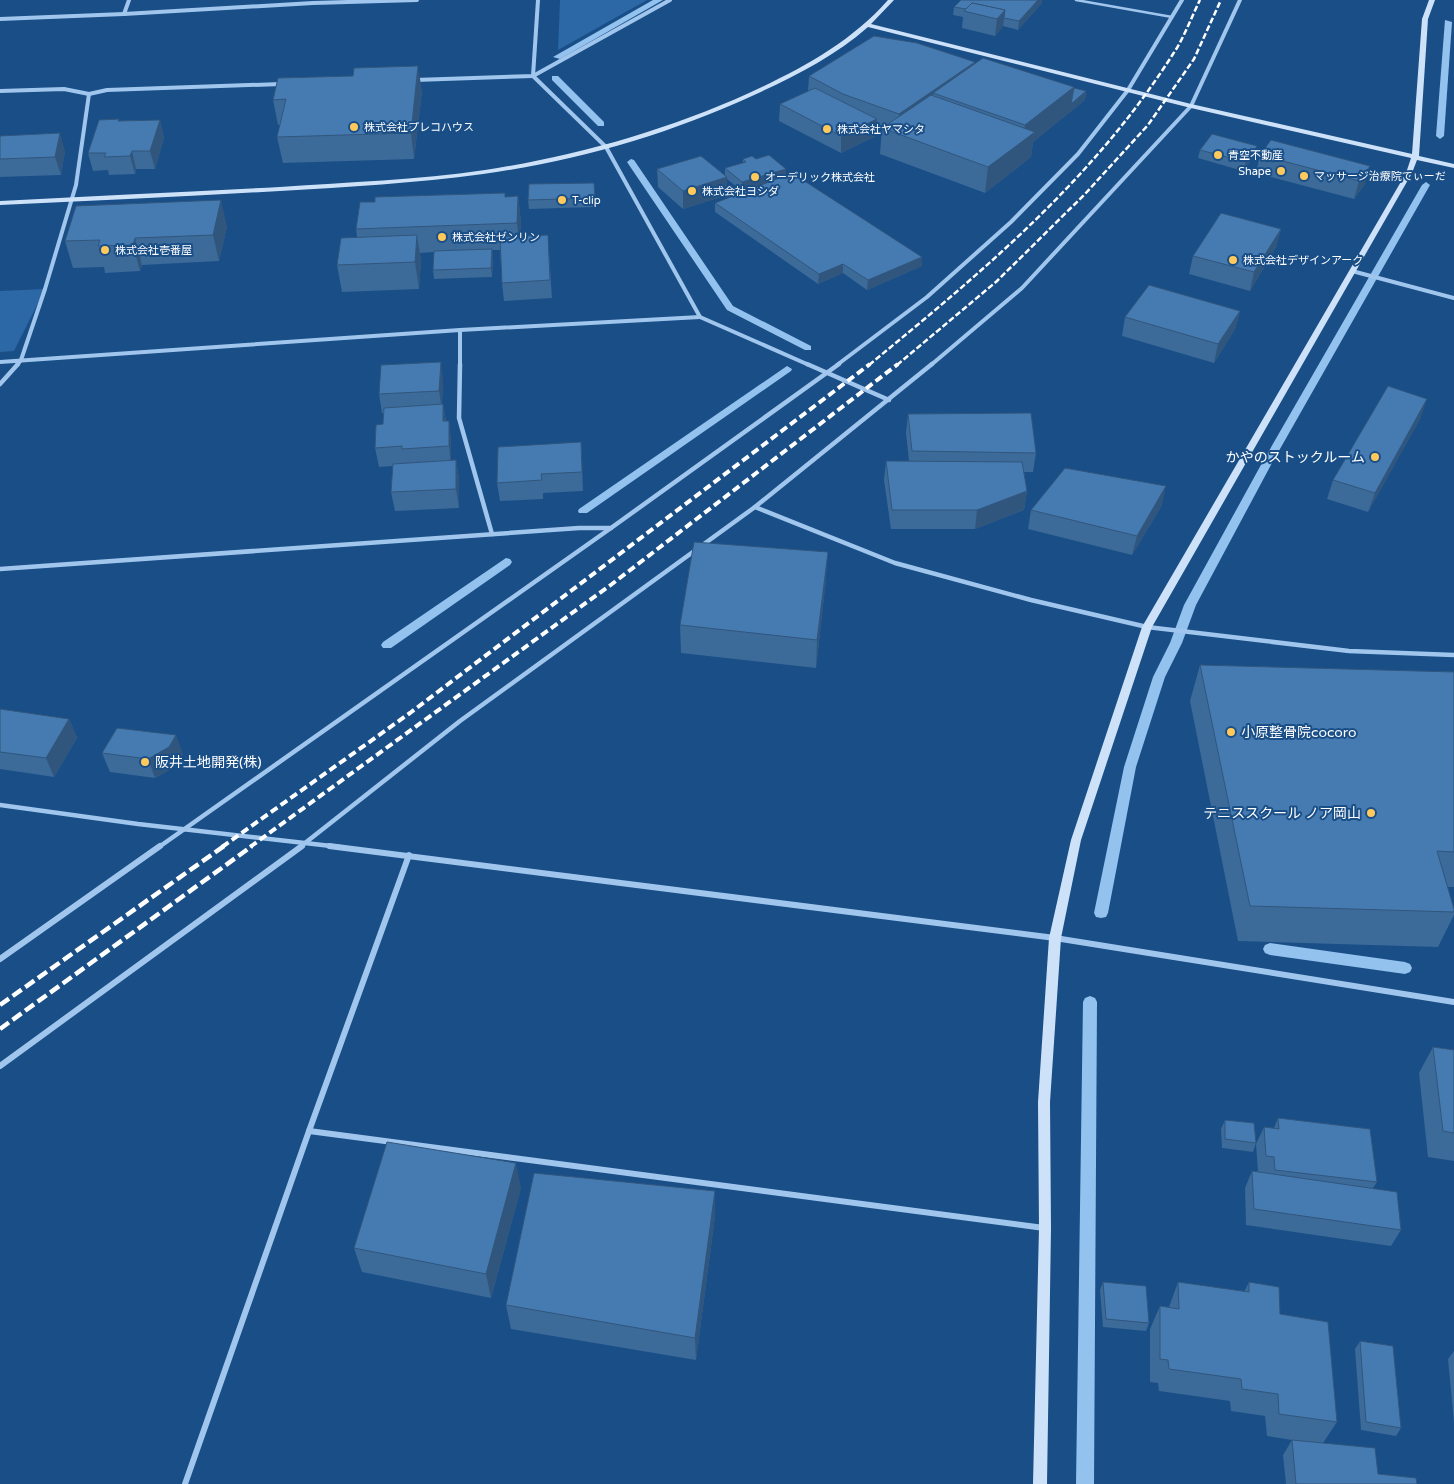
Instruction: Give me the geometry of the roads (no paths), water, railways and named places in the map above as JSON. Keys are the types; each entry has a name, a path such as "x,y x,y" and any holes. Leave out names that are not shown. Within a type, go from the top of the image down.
{"street":[{"path":"124,14 129,0"},
{"path":"0,19 124,14 313,2 417,0"},
{"path":"538,0 533,76 606,147 700,317"},
{"path":"414,80 533,76 670,0"},
{"path":"0,203 359,184 443,177 529,164 606,147 688,122 745,98 799,72 839,47 867,25 890,0"},
{"path":"0,959 611,528 828,372 927,297 1011,222 1078,154 1128,90 1182,0"},
{"path":"0,1066 304,844 460,721 755,507 889,400 1022,288 1191,106 1240,0"},
{"path":"1040,1484 1044,1102 1055,938 1076,840 1147,627 1409,173 1415,157 1425,20 1432,0"},
{"path":"867,25 1191,106 1454,166"},
{"path":"0,91 64,89 89,94 107,90 285,84"},
{"path":"0,384 21,360 45,289 76,185 89,94"},
{"path":"1352,271 1454,298"},
{"path":"0,362 460,330 700,317 889,400"},
{"path":"460,330 459,418 492,534"},
{"path":"755,507 895,563 1031,600 1147,627 1349,651 1454,655"},
{"path":"0,569 579,528 611,528"},
{"path":"0,805 184,830 409,855 1055,938 1454,1002"},
{"path":"186,1484 309,1131 409,855"},
{"path":"309,1131 1044,1228"}],"lane":[{"path":"1076,0 1172,17"}],"waterway":[{"path":"557,57 659,0"},
{"path":"1440,136 1448,22"},
{"path":"555,78 601,124"},
{"path":"631,162 730,308 808,348"},
{"path":"1101,913 1130,767 1159,677 1176,643 1190,605 1267,463 1426,185"},
{"path":"583,511 787,369"},
{"path":"387,645 506,562"},
{"path":"1270,949 1405,968"},
{"path":"1085,1484 1090,1002"}],"railway":[{"path":"869,365 994,259 1033,222 1108,143 1142,100 1177,48 1200,0"},
{"path":"897,365 997,281 1085,194 1148,125 1194,59 1221,0"},
{"path":"222,847 410,713 870,364"},
{"path":"250,847 612,584 898,364"},
{"path":"0,1005 224,846"},
{"path":"0,1029 252,846"}],"place":[{"name":"株式会社プレコハウス","path":"354,127"},
{"name":"株式会社ヤマシタ","path":"827,129"},
{"name":"青空不動産","path":"1218,155"},
{"name":"Shape","path":"1281,171"},
{"name":"マッサージ治療院てぃーだ","path":"1304,176"},
{"name":"オーデリック株式会社","path":"755,177"},
{"name":"株式会社ヨシダ","path":"692,191"},
{"name":"T-clip","path":"562,200"},
{"name":"株式会社ゼンリン","path":"442,237"},
{"name":"株式会社壱番屋","path":"105,250"},
{"name":"株式会社デザインアーク","path":"1233,260"},
{"name":"かやのストックルーム","path":"1375,457"},
{"name":"小原整骨院cocoro","path":"1231,732"},
{"name":"阪井土地開発(株)","path":"145,762"},
{"name":"テニススクール ノア岡山","path":"1371,813"}]}
